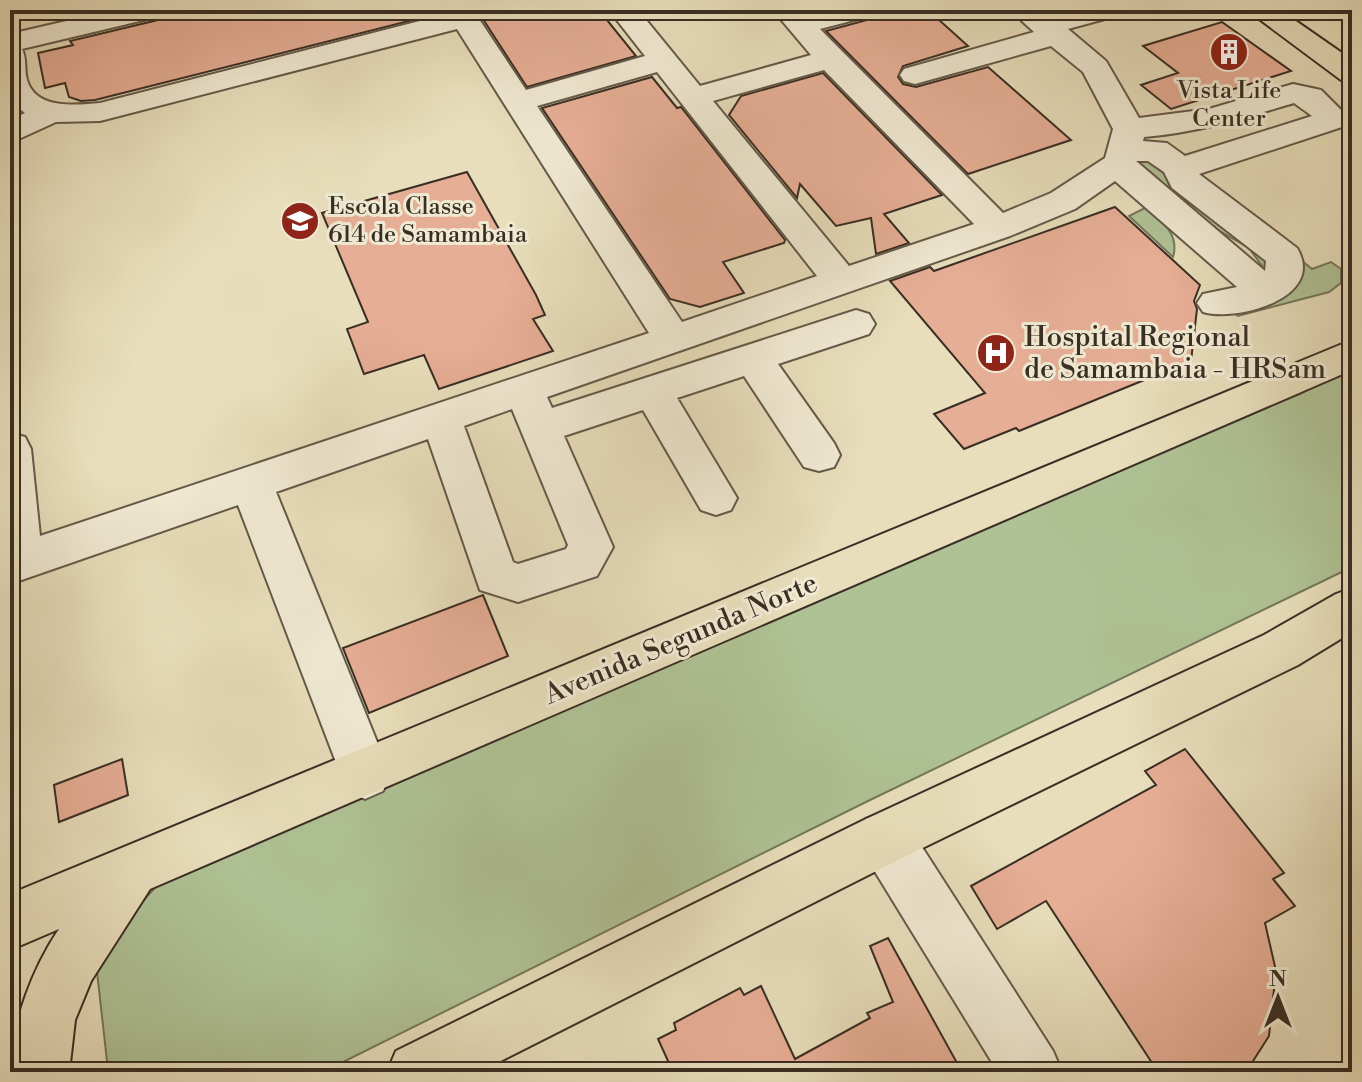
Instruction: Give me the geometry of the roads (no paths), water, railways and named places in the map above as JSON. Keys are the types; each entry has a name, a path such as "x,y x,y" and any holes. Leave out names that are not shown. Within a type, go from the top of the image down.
{"main road":[{"path":"1261,10 1352,74"},
{"name":"Avenida Segunda Norte","path":"10,922 1352,354"},
{"path":"417,1072 885,838 1281,650 1352,608"},
{"path":"39,1072 46,1020 70,962 132,869"}],"street":[{"path":"10,42 24,10"},
{"path":"10,42 151,10"},
{"path":"623,10 840,280"},
{"path":"795,17 860,10"},
{"path":"915,75 1042,24 1106,10"},
{"path":"10,133 48,114 100,112 462,14 673,339"},
{"path":"795,17 830,59 998,228"},
{"path":"1042,24 1095,67 1124,149 1268,292"},
{"path":"10,53 13,83 48,114"},
{"path":"694,97 830,59"},
{"path":"517,102 665,60"},
{"path":"532,409 673,339 998,228 1063,201 1124,149 1176,125 1215,117 1293,93 1310,97 1334,119 1181,169"},
{"path":"1124,149 1155,150 1181,169"},
{"path":"1181,169 1180,175 1184,180 1284,257 1285,272 1280,284 1268,292 1216,303"},
{"path":"10,449 15,564 441,418 532,409 652,391 856,324"},
{"path":"753,358 819,455"},
{"path":"652,391 716,498"},
{"path":"441,418 496,576 518,583 581,563 591,547 532,409"},
{"path":"251,483 365,774"},
{"path":"885,838 1032,1072"}],"place":[{"name":"Vista Life Center","path":"1229,52"},
{"name":"Escola Classe 614 de Samambaia","path":"300,221"},
{"name":"Hospital Regional de Samambaia - HRSam","path":"996,353"}]}
